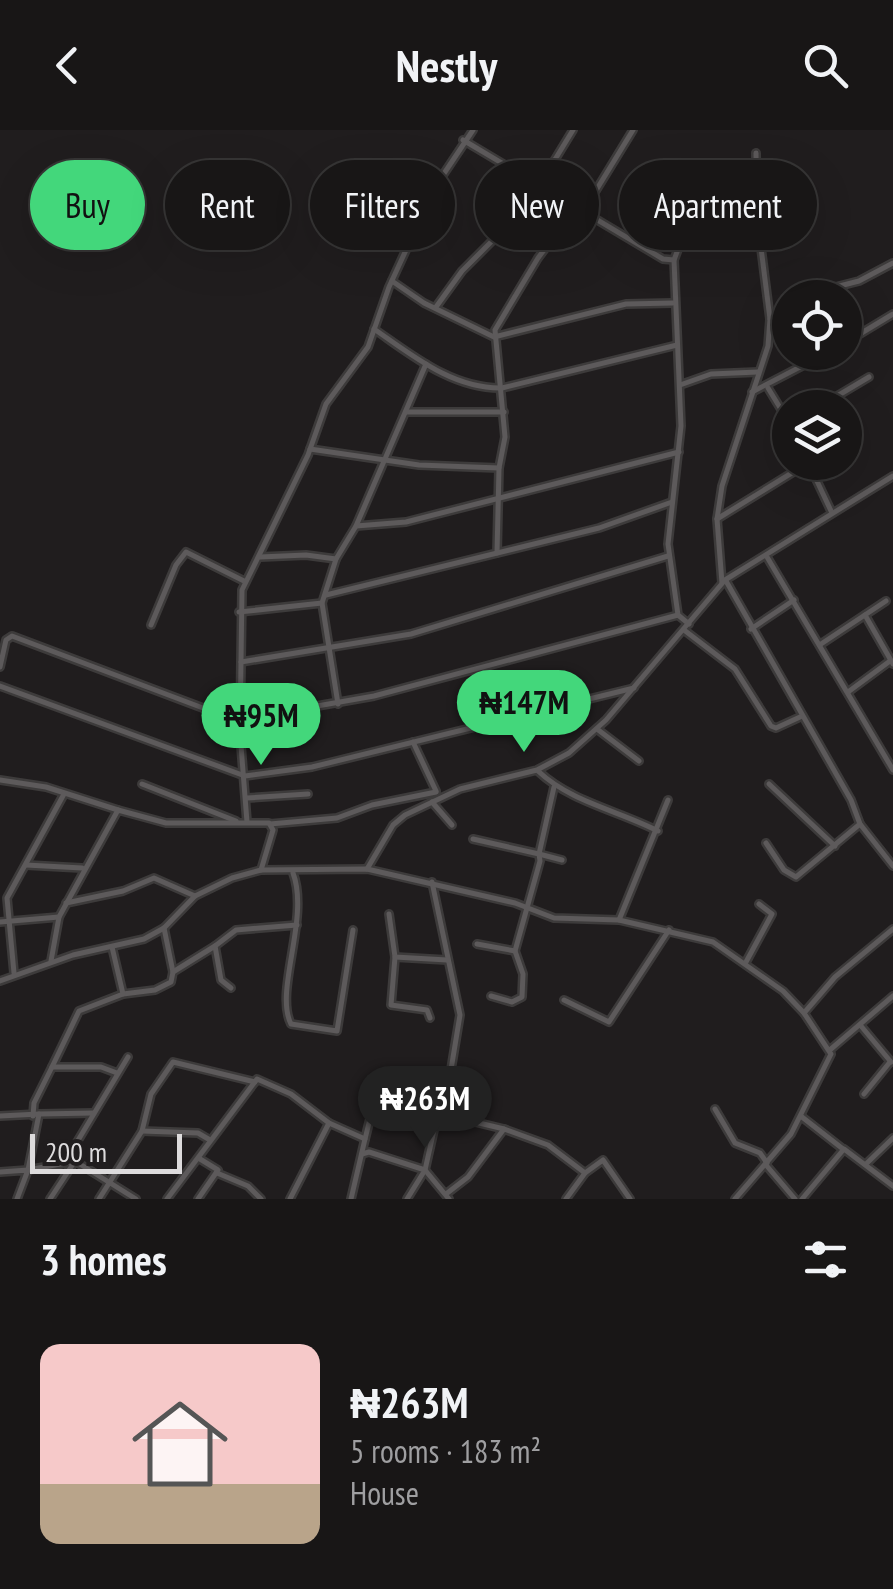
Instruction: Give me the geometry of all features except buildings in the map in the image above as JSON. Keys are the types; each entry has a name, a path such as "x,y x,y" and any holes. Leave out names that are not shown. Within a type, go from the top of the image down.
{"street":[{"path":"247,822 238,612 245,582 310,449 326,404 368,346 392,281 436,187 473,130"},
{"path":"555,160 573,130"},
{"path":"599,186 633,130"},
{"path":"463,140 497,160"},
{"path":"756,154 756,160"},
{"path":"599,220 662,259 674,260"},
{"path":"436,307 482,250"},
{"path":"497,553 504,412 494,337 544,250"},
{"path":"678,250 673,304 680,385 680,452 668,556 678,615 689,624"},
{"path":"762,250 770,318 752,392 727,459 717,519 723,582 850,800 860,824 893,866"},
{"path":"858,280 893,263"},
{"path":"392,281 494,337 626,304 673,304"},
{"path":"862,333 893,314"},
{"path":"374,329 426,364 465,383 502,388 677,345"},
{"path":"338,704 322,603 336,559 356,526 426,364"},
{"path":"752,392 768,388 798,370"},
{"path":"680,385 711,374 758,372"},
{"path":"847,390 869,377"},
{"path":"768,388 772,395"},
{"path":"406,412 504,412"},
{"path":"310,449 385,461 499,468"},
{"path":"356,526 406,522 680,452"},
{"path":"0,780 166,823 270,824 337,818 372,805 436,797 537,770 569,753 597,729 723,582 893,476"},
{"path":"717,519 780,480"},
{"path":"816,480 832,513"},
{"path":"326,595 599,528 672,502"},
{"path":"151,626 176,565 186,552 245,582"},
{"path":"259,557 306,554 336,559"},
{"path":"241,662 412,634 668,556"},
{"path":"767,557 893,770"},
{"path":"750,629 794,600"},
{"path":"821,644 886,600"},
{"path":"238,612 322,603"},
{"path":"240,713 266,715 338,704 678,615"},
{"path":"848,692 892,661 865,615"},
{"path":"684,630 736,670 771,726 776,728 800,716"},
{"path":"0,667 6,640 12,636 240,722"},
{"path":"0,686 245,776 312,767 634,688"},
{"path":"597,729 639,761"},
{"path":"414,742 452,825"},
{"path":"537,770 554,787 658,831"},
{"path":"142,784 239,822"},
{"path":"769,784 835,846"},
{"path":"491,996 512,1002 522,997 522,964 516,951 530,909 554,787"},
{"path":"14,974 4,923 8,898 64,794"},
{"path":"247,798 308,794"},
{"path":"368,869 393,826 436,797"},
{"path":"619,920 668,800"},
{"path":"51,962 59,916 82,868 118,810"},
{"path":"260,870 270,824"},
{"path":"766,842 784,870 796,876 860,824"},
{"path":"473,839 562,860"},
{"path":"26,865 82,868"},
{"path":"0,981 164,928 195,896 260,870 293,873 368,869 432,881 554,918 619,920 713,942 746,962 804,1013 830,1050"},
{"path":"293,873 300,900 288,1021 335,1032 353,930"},
{"path":"65,903 124,891 154,878 195,896"},
{"path":"407,1199 425,1170 436,1121 442,1114 460,1015 432,881"},
{"path":"746,962 772,914 759,904"},
{"path":"389,914 395,956 391,1005 399,1010 427,1010 430,1018"},
{"path":"4,923 59,916"},
{"path":"173,972 236,930 297,925"},
{"path":"17,1199 28,1170 36,1115 34,1103 78,1010 124,994 155,990 170,982 173,972 164,928"},
{"path":"564,1000 609,1022 669,930"},
{"path":"804,1013 836,977 893,930"},
{"path":"477,944 516,951"},
{"path":"215,946 221,980 231,988"},
{"path":"112,947 124,994"},
{"path":"395,956 447,960"},
{"path":"735,1199 802,1117 824,1075 830,1050 893,996"},
{"path":"861,1026 892,1062 864,1094"},
{"path":"50,1199 71,1162 70,1152 128,1057"},
{"path":"99,1199 142,1131 151,1094 173,1062 254,1082 266,1080 329,1123 365,1139"},
{"path":"52,1067 101,1067 117,1072"},
{"path":"167,1199 254,1082"},
{"path":"351,1199 374,1103"},
{"path":"394,1106 436,1121"},
{"path":"715,1110 735,1143 760,1153 798,1199 844,1149"},
{"path":"0,1116 94,1113"},
{"path":"442,1114 504,1129 548,1145 585,1173"},
{"path":"802,1117 893,1186"},
{"path":"290,1199 329,1123"},
{"path":"362,1154 425,1170 448,1196 468,1177 504,1129"},
{"path":"142,1131 198,1133 210,1140"},
{"path":"865,1165 893,1138"},
{"path":"199,1158 218,1173 248,1186 262,1199"},
{"path":"566,1199 585,1173 604,1161 630,1199"},
{"path":"0,1172 71,1162 136,1199"},
{"path":"198,1199 218,1173"}]}
